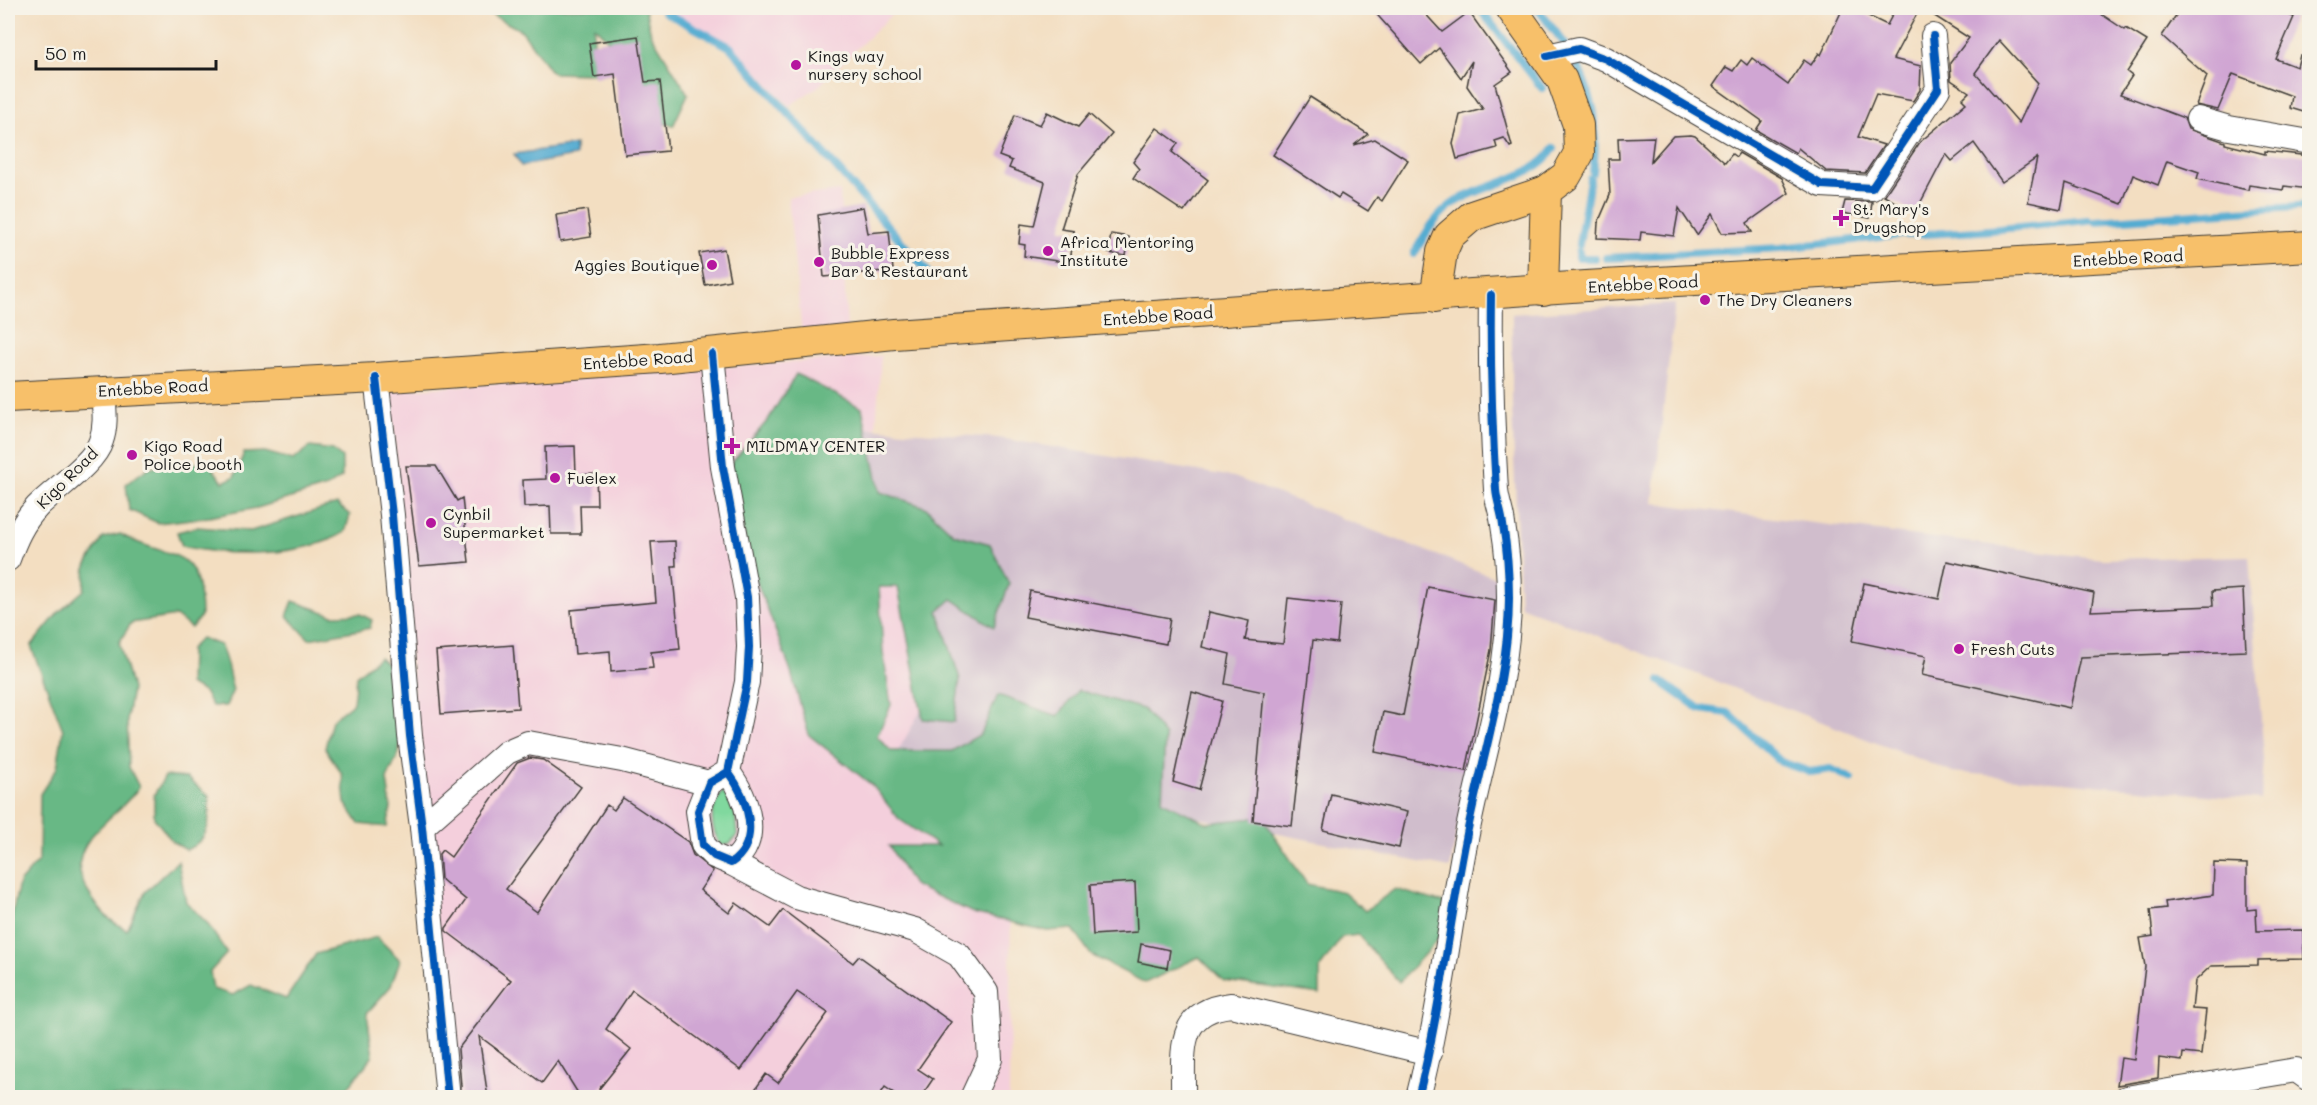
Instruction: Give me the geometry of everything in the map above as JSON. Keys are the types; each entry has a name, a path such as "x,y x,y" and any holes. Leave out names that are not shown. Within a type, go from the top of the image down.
{"main road":[{"path":"1435,298 1442,252 1449,236 1472,216 1537,193 1566,176 1579,153 1578,125 1562,80 1511,8"},
{"path":"1537,193 1543,290"},
{"name":"Entebbe Road","path":"8,397 376,378 712,354 894,334 1543,290 2310,246"}],"street":[{"path":"1547,56 1579,49 1606,59 1822,185 1872,188 1938,89 1933,36"},
{"path":"2198,119 2229,128 2310,142"},
{"path":"1418,1098 1430,1053 1455,893 1501,678 1507,629 1509,598 1504,525 1496,492 1496,439 1490,368 1491,295"},
{"path":"712,354 723,466 747,597 749,647 747,682 718,778 698,811 703,845 714,856 796,897 915,930 959,955 986,992 990,1059 972,1098"},
{"path":"376,378 392,515 410,736 422,828 448,1098"},
{"name":"Kigo Road","path":"8,559 20,529 36,508 88,460 101,444 106,425 103,391"},
{"path":"422,828 507,752 528,743 718,778 739,786 748,810 749,837 740,857 731,863"},
{"path":"1183,1098 1185,1037 1189,1026 1196,1018 1216,1007 1231,1005 1430,1053"},
{"path":"2126,1098 2296,1070 2310,1080"}],"shaded area":[{"name":"Kings way nursery school","path":"670,8 898,8 819,86 789,106 731,43 671,12"},
{"path":"840,191 847,330 802,335 788,197"},
{"path":"1675,304 1653,503 2103,559 2249,556 2264,759 2261,800 1952,772 1520,606 1512,407 1512,314"},
{"path":"881,356 876,428 866,428 921,710 1012,781 1009,1097 455,1097 416,734 391,391"},
{"path":"866,428 998,438 1234,477 1499,579 1501,601 1450,868 1012,781 898,751 921,710"}],"green space":[{"path":"484,8 645,8 651,34 688,94 673,126 619,108 623,55 594,26 593,74 552,73 522,31 483,10"},
{"path":"796,374 862,408 880,492 925,507 954,534 990,544 1009,584 994,627 952,599 938,611 960,679 954,722 923,719 898,587 879,587 883,652 891,705 877,736 891,751 952,751 981,734 998,695 1058,716 1078,690 1143,709 1165,736 1162,801 1207,823 1262,817 1307,884 1344,892 1365,911 1395,889 1444,903 1444,933 1399,982 1358,935 1342,937 1320,968 1320,994 1224,981 1199,957 1145,983 1091,955 1073,929 1047,931 973,913 913,885 889,846 938,846 899,819 873,786 809,735 789,666 753,572 727,468 768,420"},
{"path":"310,447 333,450 342,458 342,477 327,487 257,508 209,517 158,523 129,510 126,484 148,468 208,462 223,482 234,477 244,453 265,452 293,460"},
{"path":"337,504 350,515 345,532 309,546 288,550 243,553 200,550 182,546 177,532 197,527 251,531"},
{"path":"120,534 138,543 179,557 188,564 195,575 201,616 191,628 176,616 131,623 119,643 132,689 127,718 129,767 139,787 85,846 80,860 81,875 88,892 101,910 127,930 145,892 178,861 186,902 207,923 227,953 210,972 213,989 233,995 251,985 286,999 316,954 377,937 400,960 391,986 367,1013 373,1056 349,1086 335,1097 8,1097 8,933 19,883 39,860 40,794 57,768 63,730 31,646 58,613 84,590 86,566 103,538"},
{"path":"293,601 333,615 360,614 372,620 370,628 309,639 287,616"},
{"path":"201,638 220,645 225,656 233,690 226,706 212,706 204,692 189,684 190,649"},
{"path":"379,657 396,672 402,724 399,753 387,779 391,808 387,827 359,824 345,803 342,774 325,748 332,720 353,703 356,676"},
{"path":"165,776 187,778 209,796 209,821 205,834 201,840 186,850 173,842 154,818 154,795"},
{"path":"723,791 735,813 737,835 730,844 721,846 714,832 712,818 715,805"}],"water":[{"path":"575,145 575,156 521,166 514,154"}],"building":[{"path":"1371,8 1420,8 1442,32 1469,12 1512,72 1495,84 1512,146 1510,147 1504,138 1495,141 1497,148 1457,159 1453,144 1460,115 1483,109 1467,86 1472,61 1461,78 1439,48 1421,64"},
{"path":"1843,8 1852,8 1887,25 1896,8 1920,8 1893,59 1921,66 1920,90 1913,101 1876,94 1858,137 1884,145 1865,173 1826,171 1798,148 1796,153 1756,130 1762,121 1713,86 1726,67 1733,71 1741,60 1747,65 1752,58 1788,85 1804,60 1811,65 1819,53 1821,55"},
{"path":"1922,8 2092,8 2125,30 2126,28 2147,41 2127,72 2132,76 2120,94 2184,118 2188,129 2225,142 2225,144 2265,154 2265,151 2310,156 2310,189 2284,186 2283,190 2249,185 2248,190 2197,179 2199,172 2167,161 2158,185 2133,175 2122,204 2066,183 2061,209 2028,202 2037,158 2002,182 1974,143 1952,161 1946,154 1915,213 1884,196 1920,142 1966,103 1962,99 1969,92 1951,80 1950,63 1969,38","holes":["1999,40 2038,83 2019,123 1975,73"]},
{"path":"2181,8 2272,8 2294,17 2276,59 2297,67 2300,55 2310,56 2310,114 2290,108 2292,96 2233,74 2218,110 2196,105 2207,76 2162,36"},
{"path":"638,36 645,82 660,81 668,151 625,155 615,74 594,77 589,43"},
{"path":"1310,97 1368,134 1354,145 1375,139 1408,160 1382,201 1377,197 1368,211 1341,194 1338,198 1273,155"},
{"path":"1047,112 1078,127 1089,114 1112,134 1078,174 1061,229 1074,231 1070,263 1024,256 1025,245 1019,244 1021,224 1034,226 1045,182 1009,168 1012,161 999,156 1015,115 1040,125"},
{"path":"1157,128 1178,143 1172,152 1208,180 1184,212 1133,178 1139,169 1133,162"},
{"path":"1691,135 1725,163 1732,154 1736,157 1739,153 1782,178 1789,193 1747,223 1752,232 1722,233 1712,214 1697,235 1679,208 1674,236 1641,232 1640,240 1597,238 1598,223 1610,195 1608,159 1619,159 1618,138 1654,137 1651,161 1673,136"},
{"path":"1845,201 1872,202 1870,218 1842,213"},
{"path":"863,207 868,233 889,231 893,270 824,277 818,215"},
{"path":"587,210 591,237 560,242 556,215"},
{"path":"1111,234 1129,237 1126,256 1108,253"},
{"path":"724,249 730,280 705,285 699,253"},
{"path":"575,446 576,475 596,474 597,505 580,505 581,534 551,534 550,506 524,507 523,480 546,479 545,447"},
{"path":"406,466 436,466 457,501 462,498 469,562 419,566"},
{"path":"675,541 676,566 672,566 680,649 651,652 653,668 611,672 610,651 575,654 571,610 656,602 651,542"},
{"path":"1947,561 2094,593 2091,611 2213,606 2212,591 2243,589 2246,651 2081,657 2070,708 1922,675 1926,656 1852,641 1864,583 1939,599"},
{"path":"1428,587 1495,600 1491,650 1466,771 1375,752 1383,712 1403,716"},
{"path":"1030,591 1170,618 1166,644 1025,617"},
{"path":"1288,598 1341,604 1337,643 1313,640 1292,826 1253,821 1264,692 1225,684 1230,654 1202,647 1209,612 1249,621 1245,640 1283,644"},
{"path":"513,645 518,708 441,714 436,651"},
{"path":"1192,692 1222,701 1199,790 1173,782"},
{"path":"530,758 543,760 581,787 506,889 537,912 607,805 614,810 623,798 688,842 693,855 713,871 700,890 729,913 736,903 770,927 783,910 853,963 859,956 951,1022 918,1069 933,1079 920,1098 901,1098 885,1087 878,1098 749,1098 766,1074 778,1083 828,1013 797,992 741,1070 632,990 606,1029 631,1049 599,1089 601,1098 581,1098 558,1061 542,1083 479,1036 488,1098 462,1098 458,1049 511,980 446,931 466,900 441,879 439,854 442,850 451,857 517,763"},
{"path":"1331,794 1407,812 1399,848 1323,830"},
{"path":"2214,863 2247,864 2247,910 2256,909 2257,931 2303,930 2304,959 2258,960 2258,965 2211,966 2195,981 2192,1009 2206,1010 2201,1055 2183,1053 2182,1061 2159,1058 2158,1078 2117,1085 2121,1058 2134,1060 2145,966 2140,938 2153,936 2150,910 2166,908 2165,902 2213,895"},
{"path":"1135,882 1137,932 1093,935 1090,885"},
{"path":"1141,944 1170,950 1167,968 1138,962"}],"waterway":[{"path":"663,8 665,12 730,47 927,271"},
{"path":"1479,8 1542,88"},
{"path":"1537,8 1565,44"},
{"path":"1576,62 1594,115 1593,172"},
{"path":"1414,254 1432,225 1450,206 1468,195 1509,180 1535,167 1554,148"},
{"path":"1579,244 1590,179"},
{"path":"2096,221 2310,206"},
{"path":"1906,235 1979,231 2089,220"},
{"path":"1653,255 1780,248 1900,235"},
{"path":"1579,252 1579,258 1595,258"},
{"path":"1606,258 1648,256"},
{"path":"1660,681 1700,709 1728,713 1781,762 1810,772 1831,769 1852,779"}],"cycle path":[{"path":"1547,56 1579,49 1606,59 1822,185 1872,188 1938,89 1933,36"},
{"path":"1418,1098 1432,1034 1466,839 1499,689 1508,628 1508,561 1497,494 1495,466 1491,295"},
{"path":"712,354 723,467 747,597 749,647 747,682 728,772 709,783 698,811 703,845 714,856 731,863 741,854 747,843 749,819 741,794 728,772"},
{"path":"376,378 392,515 410,736 422,827 448,1098"}],"place":[{"name":"Kings way nursery school","path":"796,65"},
{"name":"St. Mary's Drugshop","path":"1841,218"},
{"name":"Africa Mentoring Institute","path":"1048,251"},
{"name":"Bubble Express Bar & Restaurant","path":"819,262"},
{"name":"Aggies Boutique","path":"712,265"},
{"name":"The Dry Cleaners","path":"1705,300"},
{"name":"MILDMAY CENTER","path":"732,446"},
{"name":"Kigo Road Police booth","path":"132,455"},
{"name":"Fuelex","path":"555,478"},
{"name":"Cynbil Supermarket","path":"431,523"},
{"name":"Fresh Cuts","path":"1959,649"}]}
